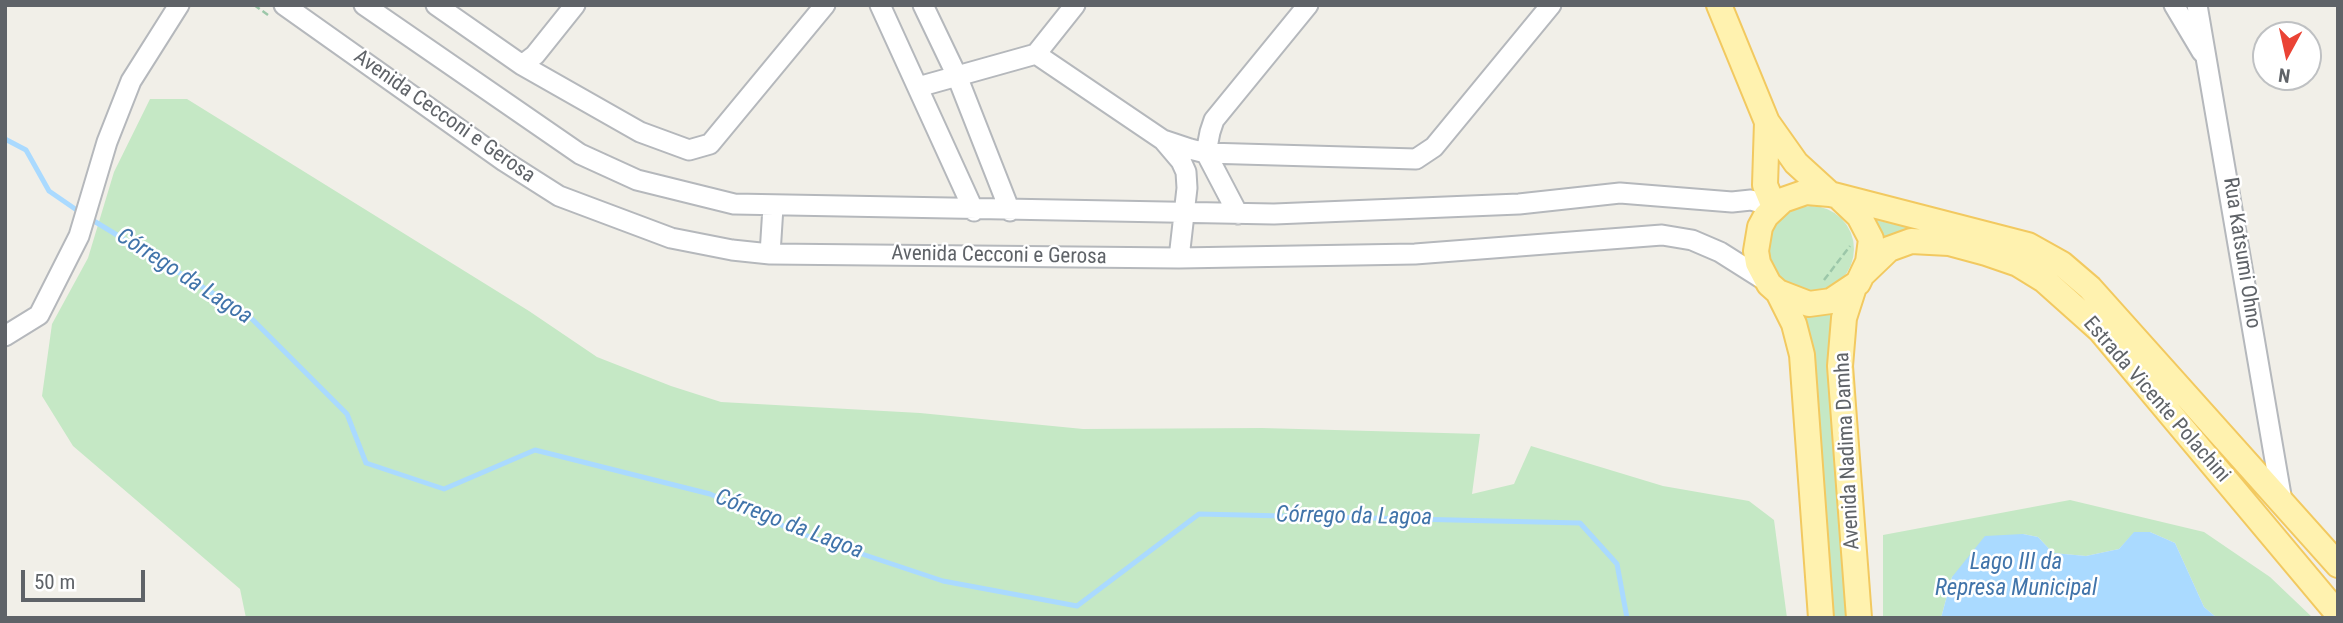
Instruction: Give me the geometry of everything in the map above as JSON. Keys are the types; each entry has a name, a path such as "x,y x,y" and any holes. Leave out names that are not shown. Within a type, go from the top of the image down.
{"main road":[{"path":"1719,5 1767,122 1796,163 1859,216 1871,239"},
{"path":"1767,122 1763,197 1783,200 1806,192 1836,197"},
{"name":"Avenida Nadima Damha","path":"1763,197 1766,216 1757,239 1758,263 1794,324 1802,355 1821,618"},
{"name":"Estrada Vicente Polachini","path":"1836,197 1999,236 2028,245 2062,264 2120,319 2338,565"},
{"name":"Avenida Nadima Damha","path":"1859,618 1840,366 1844,318 1871,239"},
{"name":"Estrada Vicente Polachini","path":"1859,280 1889,249 1911,241 1949,243 1986,253 2018,264 2044,280 2100,330 2338,614"},
{"path":"1774,288 1798,302 1823,302 1841,297 1859,280"}],"street":[{"path":"5,336 39,315 79,236 107,142 131,81 179,5"},
{"name":"Avenida Cecconi e Gerosa","path":"284,5 504,161 559,196 671,238 770,254 1179,258 1415,254 1662,235 1692,240 1720,252 1774,288"},
{"path":"364,5 580,154 637,180 690,195 773,207 1238,214 1347,213 1519,204 1620,193 1732,202 1763,197"},
{"path":"436,5 522,65 640,132 688,150 710,144 825,5"},
{"path":"522,65 535,55 575,5"},
{"path":"880,5 974,211"},
{"path":"923,5 957,76 1010,211"},
{"path":"918,87 1036,54 1075,5"},
{"path":"1238,214 1206,153 1214,120 1308,5"},
{"path":"1163,140 1206,153 1416,159 1434,147 1551,5"},
{"path":"2174,5 2209,63"},
{"name":"Rua Katsumi Ohno","path":"2197,5 2282,501"},
{"path":"1036,54 1163,140 1181,161 1186,172 1187,188 1179,258"},
{"path":"770,254 773,207"}],"path":[{"path":"1823,302 1824,281 1831,269 1848,247 1871,239"}],"green space":[{"path":"150,99 187,99 529,311 597,357 721,402 920,413 1083,429 1262,428 1480,434 1472,494 1514,484 1531,446 1663,486 1749,501 1774,520 1787,618 246,618 240,589 73,446 42,396 52,324 88,258 114,172"},
{"path":"1811,206 1835,213 1847,225 1854,249 1847,273 1835,285 1811,292 1787,285 1775,273 1768,249 1775,225 1787,213"},
{"path":"1875,220 1916,229 1911,237 1882,249"},
{"path":"1836,309 1850,618 1833,618 1825,516 1798,312"},
{"path":"2070,500 2204,532 2270,577 2313,618 2217,618 2204,607 2175,543 2150,532 2135,532 2119,549 2086,556 2053,553 2038,537 2023,534 1952,577 1941,618 1883,618 1883,535"}],"water":[{"name":"Lago III da Represa Municipal","path":"2134,532 2150,532 2175,543 2204,607 2217,618 1941,618 1952,577 1985,536 2023,534 2038,537 2053,553 2086,556 2119,549"}],"waterway":[{"name":"Córrego da Lagoa","path":"5,139 26,150 49,191 81,213"},
{"name":"Córrego da Lagoa","path":"89,218 247,314 347,414 366,463 444,489 535,450 710,494 802,534 943,581 1077,606 1199,514 1580,523 1617,564 1627,618"}]}
